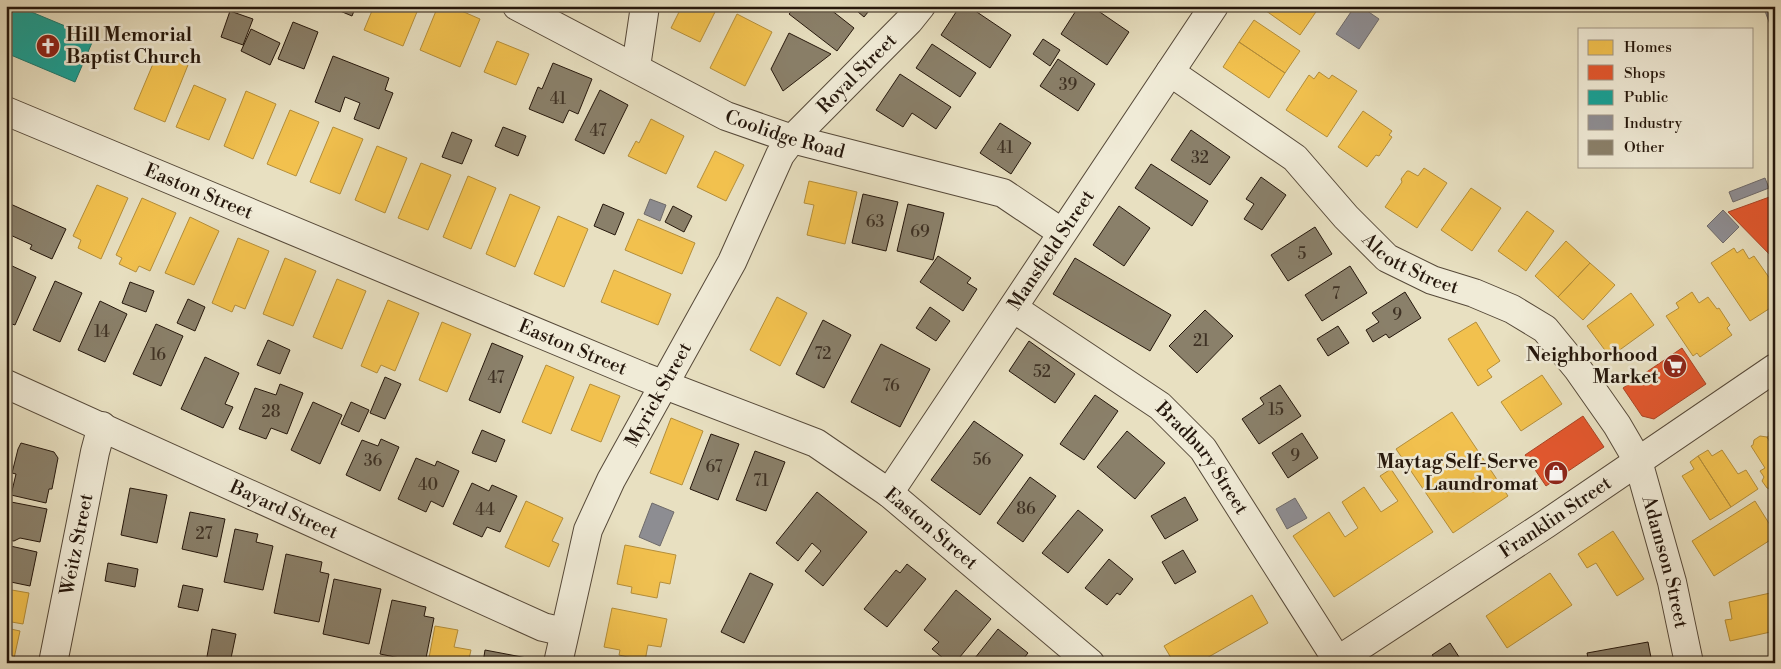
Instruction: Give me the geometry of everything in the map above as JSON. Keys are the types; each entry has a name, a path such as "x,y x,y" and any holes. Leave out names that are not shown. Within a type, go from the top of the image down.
{"street":[{"name":"Coolidge Road","path":"517,6 726,116 792,139 1003,193 1061,232"},
{"path":"636,67 645,6"},
{"name":"Royal Street","path":"792,139 909,21 920,6"},
{"name":"Mansfield Street","path":"888,493 1214,6"},
{"name":"Alcott Street","path":"1170,72 1295,158 1346,217 1386,258 1432,280 1474,293 1512,308 1545,329 1577,368 1617,425 1638,461"},
{"name":"Easton Street","path":"6,111 664,385 816,443 888,493 1090,663"},
{"name":"Myrick Street","path":"558,663 588,530 611,480 732,262 780,155 792,139"},
{"name":"Bradbury Street","path":"1013,308 1160,406 1203,449 1337,662"},
{"name":"Franklin Street","path":"1337,662 1538,529 1775,368"},
{"name":"Bayard Street","path":"6,384 543,627 564,632"},
{"name":"Weitz Street","path":"53,663 95,452 102,426"},
{"name":"Adamson Street","path":"1638,461 1672,582 1689,663"}],"building: Homes":[{"path":"374,6 419,7 403,46 364,30"},
{"path":"438,6 450,6 480,19 460,67 420,50"},
{"path":"682,6 718,6 700,42 671,28"},
{"path":"1264,6 1320,6 1300,35 1262,8"},
{"path":"737,14 772,32 745,86 710,68"},
{"path":"1254,20 1300,51 1285,73 1239,42"},
{"path":"497,41 529,54 516,85 484,72"},
{"path":"1239,42 1285,73 1269,98 1223,67"},
{"path":"158,52 188,65 165,122 134,109"},
{"path":"1319,72 1329,79 1332,75 1357,91 1327,137 1286,110 1309,75 1314,79"},
{"path":"194,85 226,99 209,140 176,127"},
{"path":"246,91 276,104 253,159 224,146"},
{"path":"290,110 319,122 296,176 267,164"},
{"path":"1363,111 1392,131 1389,135 1392,137 1379,156 1376,155 1367,167 1338,147"},
{"path":"651,119 684,136 666,174 628,156 636,141 639,143"},
{"path":"333,127 363,139 340,194 310,182"},
{"path":"377,146 407,158 385,213 355,200"},
{"path":"715,151 744,165 726,201 697,187"},
{"path":"421,163 451,175 428,230 398,218"},
{"path":"1424,168 1447,183 1417,228 1385,207 1407,171 1418,176"},
{"path":"468,176 496,188 471,249 443,237"},
{"path":"809,181 857,192 845,244 807,235 814,205 804,203"},
{"path":"97,185 128,198 101,259 78,248 81,240 73,236"},
{"path":"1471,188 1501,208 1472,251 1441,230"},
{"path":"510,194 540,207 515,267 486,254"},
{"path":"142,198 176,213 150,271 139,266 136,272 119,264 122,258 116,255"},
{"path":"1527,211 1554,231 1526,271 1498,251"},
{"path":"558,216 588,229 564,287 534,274"},
{"path":"190,217 219,231 194,285 165,273"},
{"path":"638,219 695,243 682,274 625,250"},
{"path":"238,238 269,251 245,309 235,305 232,312 212,303"},
{"path":"1566,241 1590,263 1558,297 1535,276"},
{"path":"1734,248 1737,253 1743,249 1749,259 1754,256 1775,286 1775,305 1750,321 1711,263"},
{"path":"285,258 316,271 293,326 263,314"},
{"path":"1590,263 1615,285 1583,320 1558,297"},
{"path":"614,270 671,294 658,325 601,302"},
{"path":"337,279 366,291 342,349 313,337"},
{"path":"1692,292 1699,303 1708,297 1717,309 1719,308 1730,325 1727,328 1732,335 1700,357 1697,353 1693,356 1666,316 1679,308 1676,303"},
{"path":"1631,293 1654,325 1610,357 1587,326"},
{"path":"777,297 807,313 780,366 750,350"},
{"path":"388,300 419,313 395,371 381,365 377,373 361,366"},
{"path":"442,322 471,334 447,392 419,380"},
{"path":"1476,322 1500,361 1487,370 1492,377 1478,386 1448,339"},
{"path":"546,365 574,377 551,434 522,422"},
{"path":"1542,375 1562,404 1521,431 1501,402"},
{"path":"590,384 620,396 601,442 571,430"},
{"path":"1452,412 1508,496 1453,533 1396,449"},
{"path":"671,418 703,431 682,485 650,473"},
{"path":"1775,428 1775,450 1767,437 1769,432"},
{"path":"1760,436 1767,437 1775,450 1775,495 1762,481 1764,477 1760,471 1765,468 1751,446 1754,440"},
{"path":"1708,450 1712,456 1722,450 1738,474 1746,470 1758,489 1731,507 1698,456"},
{"path":"1698,456 1731,507 1710,520 1682,476 1694,469 1690,462"},
{"path":"1391,469 1433,532 1334,597 1293,536 1329,512 1345,537 1358,528 1342,502 1364,487 1381,512 1398,501 1380,476"},
{"path":"526,501 563,518 552,541 559,544 549,567 505,547"},
{"path":"1755,501 1775,533 1775,537 1714,576 1692,541"},
{"path":"1613,531 1644,579 1617,596 1596,563 1587,568 1578,554"},
{"path":"625,545 676,555 670,584 660,582 657,598 631,593 632,587 617,584"},
{"path":"1550,573 1572,605 1507,648 1486,616"},
{"path":"6,589 29,593 23,624 6,621"},
{"path":"1775,592 1775,631 1730,641 1725,620 1732,619 1729,602"},
{"path":"1252,595 1268,623 1198,663 1174,663 1164,646"},
{"path":"612,608 667,619 661,647 648,645 645,661 619,655 620,650 604,647"},
{"path":"435,626 458,630 454,647 471,650 468,663 428,663"},
{"path":"6,628 20,631 13,663 6,663"}],"building: Shops":[{"path":"1775,195 1775,260 1728,212"},
{"name":"Neighborhood Market","path":"1682,348 1706,384 1654,419 1642,416 1623,388"},
{"path":"1583,416 1604,447 1546,486 1525,455"}],"building: Public":[{"name":"Hill Memorial Baptist Church","path":"6,6 17,6 94,38 75,82 6,53"}],"building: Industry":[{"path":"1355,6 1360,6 1379,19 1359,49 1336,34"},
{"path":"1763,6 1775,6 1775,25 1771,27"},
{"path":"1765,178 1769,188 1733,202 1729,192"},
{"path":"650,199 666,205 660,221 644,214"},
{"path":"1723,210 1739,227 1723,243 1707,226"},
{"path":"1295,498 1307,518 1287,529 1276,509"},
{"path":"652,503 674,512 660,546 639,537"}],"building: Other":[{"path":"328,6 356,6 352,16"},
{"path":"796,6 826,6 854,28 837,51 789,14"},
{"path":"851,6 873,6 864,17"},
{"path":"960,6 968,6 1011,35 990,68 941,35"},
{"path":"1079,6 1091,6 1129,32 1107,65 1061,34"},
{"path":"230,11 253,19 243,45 221,37"},
{"path":"293,22 318,32 304,69 278,59"},
{"path":"251,29 280,43 270,65 241,51"},
{"path":"789,33 831,54 783,91 771,69"},
{"path":"1043,39 1060,50 1050,66 1033,54"},
{"path":"932,44 976,73 960,97 916,68"},
{"path":"333,56 389,78 385,90 393,93 379,129 354,119 360,103 345,97 340,112 315,102"},
{"path":"1058,59 1095,84 1078,111 1040,86"},
{"path":"553,63 592,79 578,114 569,110 563,123 529,109 538,87 542,89"},
{"path":"900,74 951,107 936,129 912,113 903,127 876,110"},
{"path":"600,90 628,105 604,154 575,140"},
{"path":"1000,123 1031,143 1011,174 980,153"},
{"path":"503,127 526,136 518,156 495,146"},
{"path":"1191,130 1230,157 1210,185 1171,160"},
{"path":"452,132 472,140 462,164 442,157"},
{"path":"1151,164 1208,201 1192,226 1135,188"},
{"path":"1261,177 1286,195 1262,230 1244,219 1254,204 1246,199"},
{"path":"863,194 898,202 886,251 852,243"},
{"path":"6,202 66,229 52,259 30,249 32,245 6,233"},
{"path":"603,204 624,213 615,235 594,226"},
{"path":"908,204 944,213 933,260 897,251"},
{"path":"673,206 692,216 684,232 665,222"},
{"path":"1119,206 1150,228 1124,266 1093,245"},
{"path":"1315,227 1332,254 1288,281 1271,255"},
{"path":"938,256 971,278 967,283 977,289 963,311 920,282"},
{"path":"1075,258 1171,315 1150,351 1053,294"},
{"path":"10,265 36,277 15,325 6,322 6,272"},
{"path":"1350,266 1367,293 1322,321 1305,295"},
{"path":"55,281 82,293 60,342 33,330"},
{"path":"130,282 154,291 146,312 122,303"},
{"path":"1405,292 1421,318 1389,338 1386,334 1373,342 1366,330 1379,322 1372,313"},
{"path":"188,299 205,307 195,331 177,323"},
{"path":"100,301 127,314 105,362 78,350"},
{"path":"930,307 950,321 936,341 916,328"},
{"path":"1205,310 1233,336 1197,373 1169,346"},
{"path":"823,320 851,335 824,388 796,374"},
{"path":"156,324 183,336 161,386 133,374"},
{"path":"1338,326 1349,343 1328,356 1317,339"},
{"path":"268,340 290,350 280,374 257,365"},
{"path":"1029,341 1075,374 1055,403 1009,371"},
{"path":"492,343 523,356 500,413 469,400"},
{"path":"881,344 930,369 900,427 851,402"},
{"path":"205,357 239,373 225,404 233,407 223,428 181,409"},
{"path":"385,377 401,384 385,419 370,413"},
{"path":"280,384 303,393 287,434 271,428 266,439 239,429 255,388 276,395"},
{"path":"1280,385 1301,416 1259,444 1242,419 1264,404 1260,398"},
{"path":"1095,395 1118,411 1084,460 1060,444"},
{"path":"313,402 342,415 320,464 291,450"},
{"path":"351,402 369,410 359,432 341,424"},
{"path":"974,421 1023,455 980,515 931,480"},
{"path":"482,430 505,440 496,462 472,453"},
{"path":"1127,431 1165,463 1135,499 1097,467"},
{"path":"1302,433 1318,458 1288,478 1272,453"},
{"path":"711,434 739,444 718,500 690,489"},
{"path":"381,439 399,447 380,491 346,475 362,440 378,446"},
{"path":"21,443 54,452 58,458 52,489 49,489 46,503 11,495 16,474 12,473"},
{"path":"755,451 785,462 766,511 736,500"},
{"path":"416,458 435,466 437,461 459,471 443,507 431,501 426,512 398,499"},
{"path":"1030,477 1056,496 1023,542 997,523"},
{"path":"472,483 489,491 492,485 517,496 500,532 487,527 482,537 453,524"},
{"path":"130,488 167,495 157,543 121,535"},
{"path":"817,492 867,532 823,586 805,571 821,551 812,543 798,561 776,543"},
{"path":"1185,497 1198,520 1165,539 1151,516"},
{"path":"6,501 47,509 40,542 20,538 14,541 6,540"},
{"path":"1078,510 1103,530 1068,573 1042,553"},
{"path":"190,512 225,519 217,557 182,549"},
{"path":"235,529 258,534 256,542 273,546 263,590 224,582"},
{"path":"6,545 37,552 30,586 6,581"},
{"path":"1183,550 1196,572 1175,584 1162,562"},
{"path":"286,554 322,562 320,572 329,574 319,622 274,613"},
{"path":"1109,559 1133,579 1120,595 1117,593 1107,605 1085,588"},
{"path":"108,563 138,569 135,587 105,581"},
{"path":"907,564 926,579 887,627 864,609 896,570 900,573"},
{"path":"750,573 773,584 744,643 721,632"},
{"path":"334,579 381,589 369,644 323,634"},
{"path":"183,585 203,589 198,611 178,607"},
{"path":"956,590 991,619 955,663 949,663 932,649 939,642 924,630"},
{"path":"392,600 426,607 424,616 434,618 425,663 380,654"},
{"path":"212,629 236,634 230,663 206,662"},
{"path":"998,629 1028,653 1020,663 971,663"},
{"path":"1648,642 1652,663 1589,663 1587,653"},
{"path":"1450,643 1463,663 1438,663 1432,655"},
{"path":"485,650 527,658 526,663 483,663"}],"place":[{"name":"Hill Memorial Baptist Church","path":"48,46"},
{"name":"Neighborhood Market","path":"1675,366"},
{"name":"Maytag Self-Serve Laundromat","path":"1556,473"}]}
